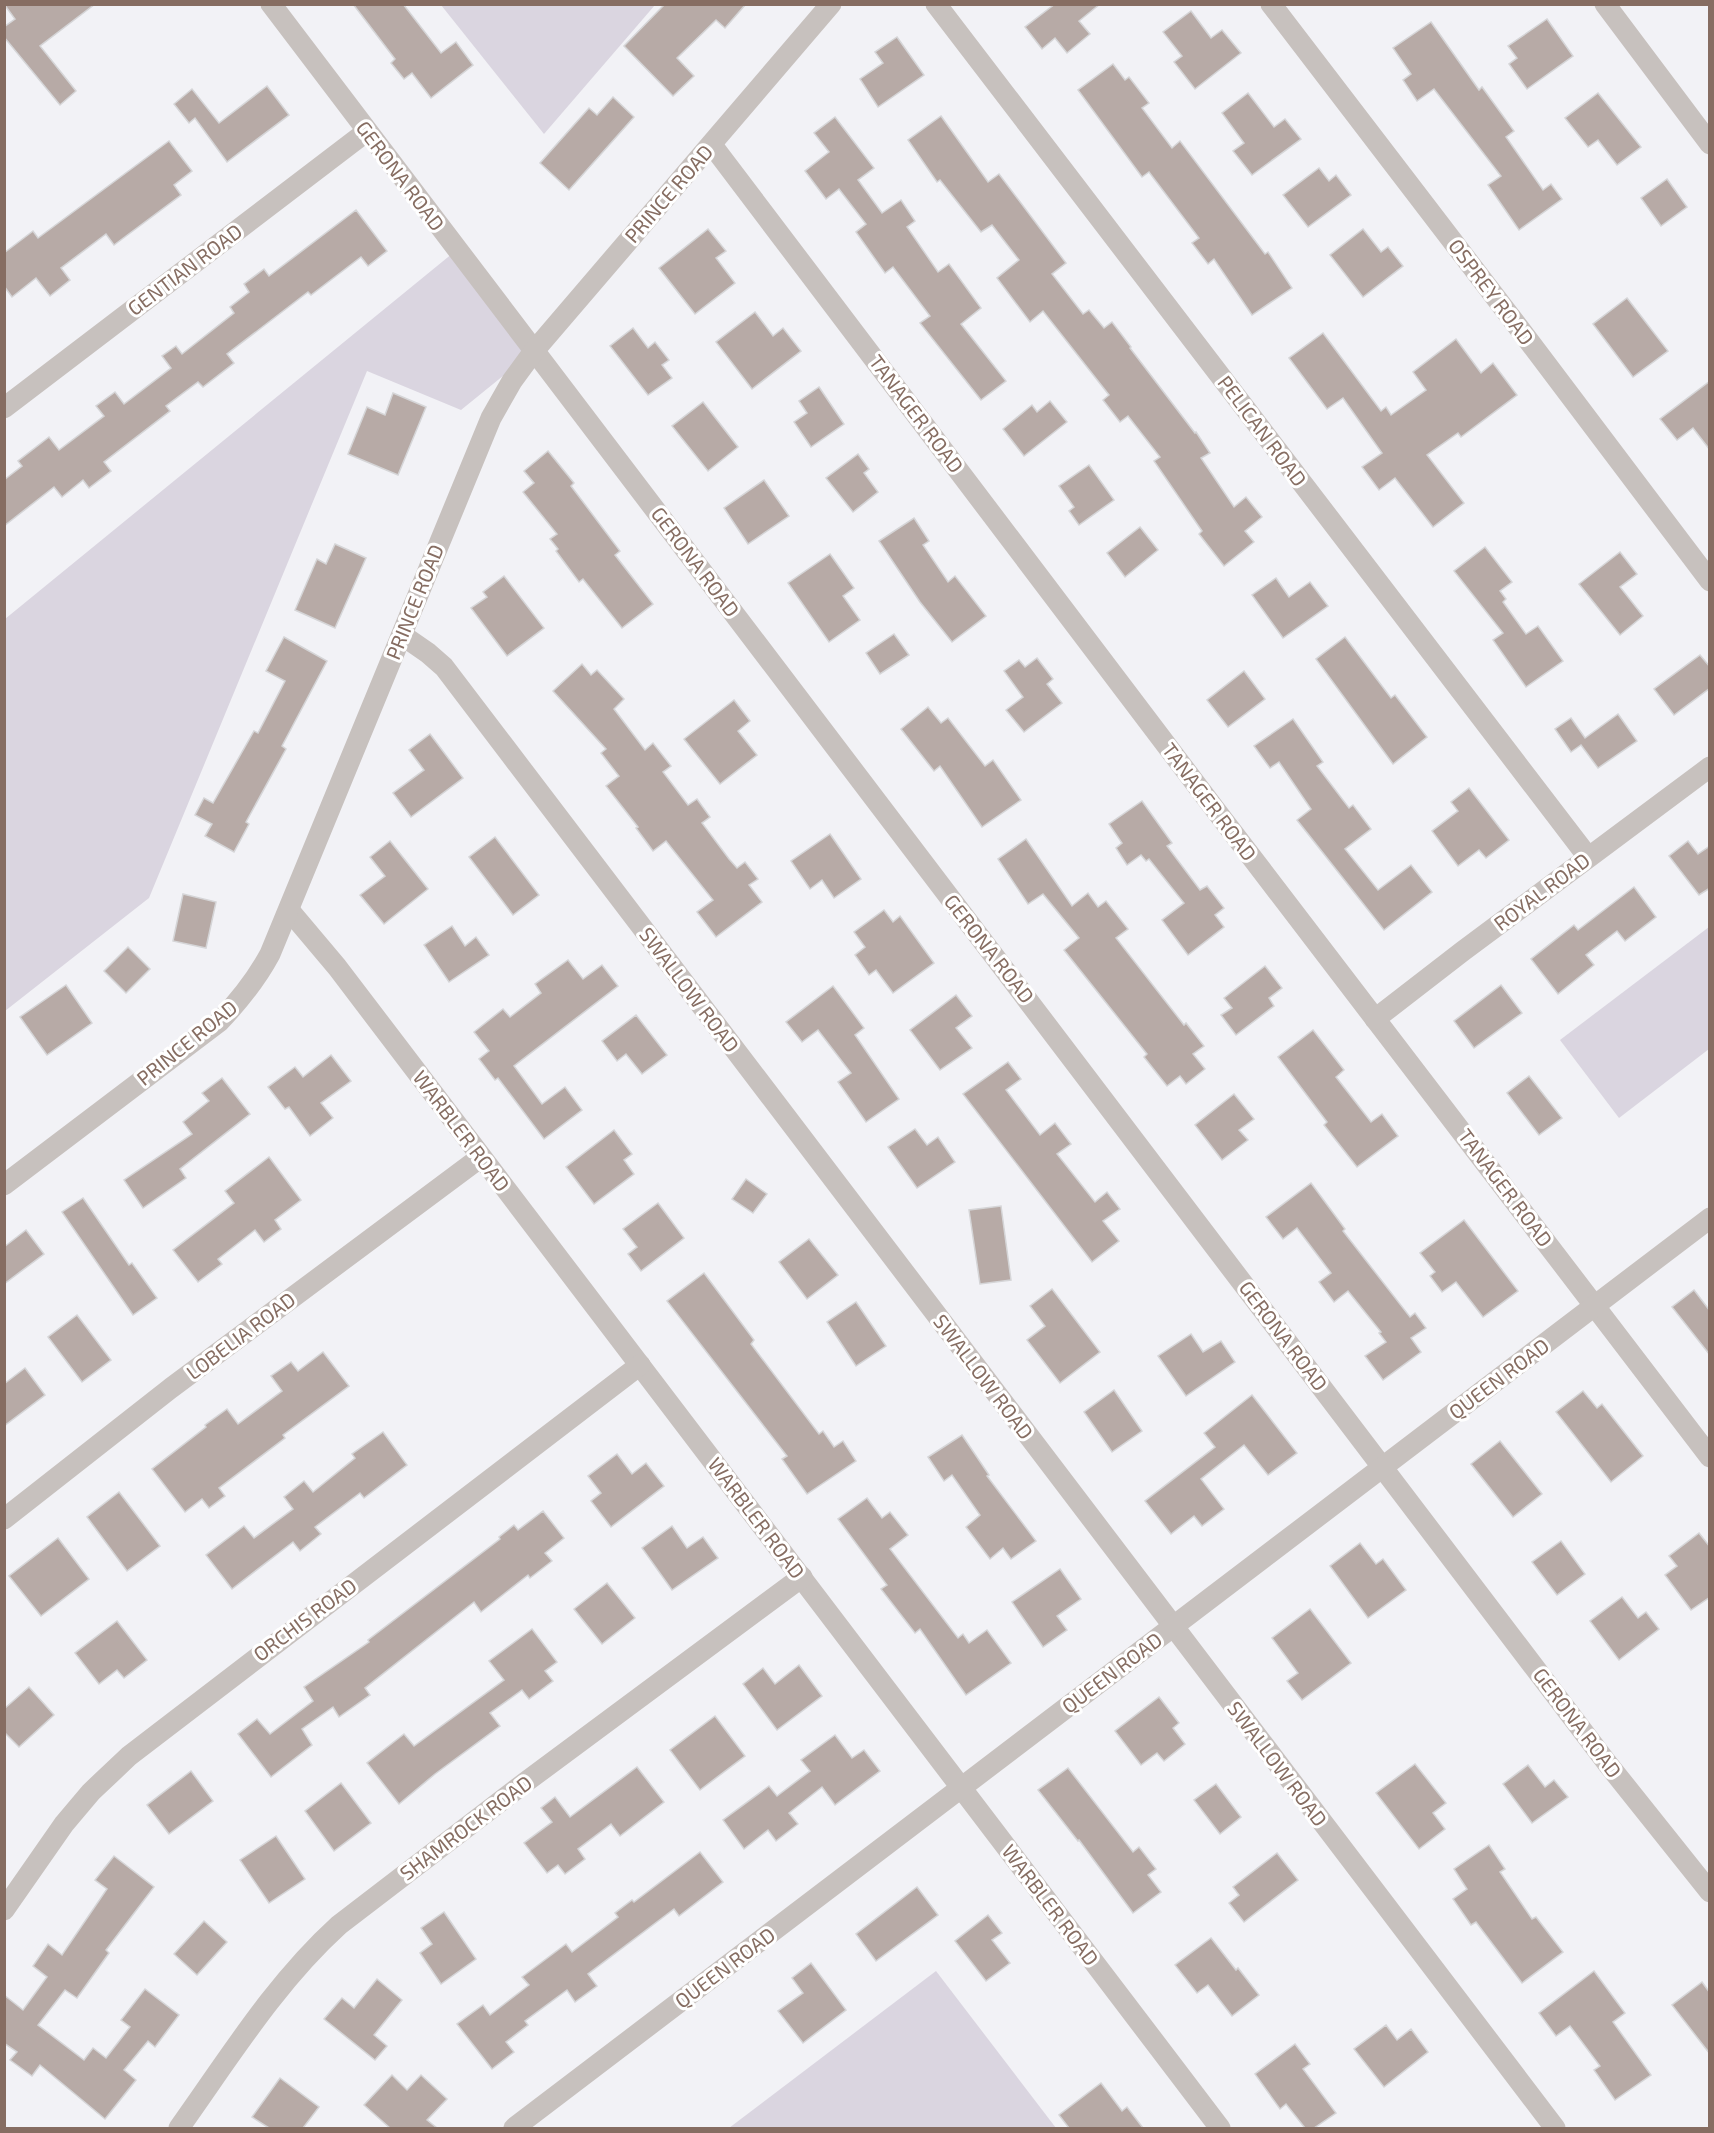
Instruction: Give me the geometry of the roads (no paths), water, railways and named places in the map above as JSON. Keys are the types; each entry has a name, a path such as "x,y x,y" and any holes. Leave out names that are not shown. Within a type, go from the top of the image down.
{"street":[{"name":"GERONA ROAD","path":"271,4 1607,1763 1710,1892"},
{"name":"PRINCE ROAD","path":"4,1185 219,1022 239,1002 256,979 270,954 289,910 492,418 512,381 534,351 831,4"},
{"name":"PELICAN ROAD","path":"936,4 1588,857"},
{"name":"OSPREY ROAD","path":"1271,4 1710,582"},
{"path":"1605,4 1710,144"},
{"name":"GENTIAN ROAD","path":"4,408 366,132"},
{"name":"TANAGER ROAD","path":"712,145 1375,1019 1710,1456"},
{"name":"SWALLOW ROAD","path":"402,635 444,667 1555,2128"},
{"name":"ROYAL ROAD","path":"1375,1019 1710,767"},
{"name":"WARBLER ROAD","path":"289,910 337,967 1220,2128"},
{"name":"LOBELIA ROAD","path":"4,1519 171,1388 481,1157"},
{"name":"QUEEN ROAD","path":"514,2128 1710,1218"},
{"name":"ORCHIS ROAD","path":"4,1910 64,1824 92,1792 129,1756 640,1365"},
{"name":"SHAMROCK ROAD","path":"179,2128 280,1987 312,1950 339,1925 527,1781 801,1577"}]}
